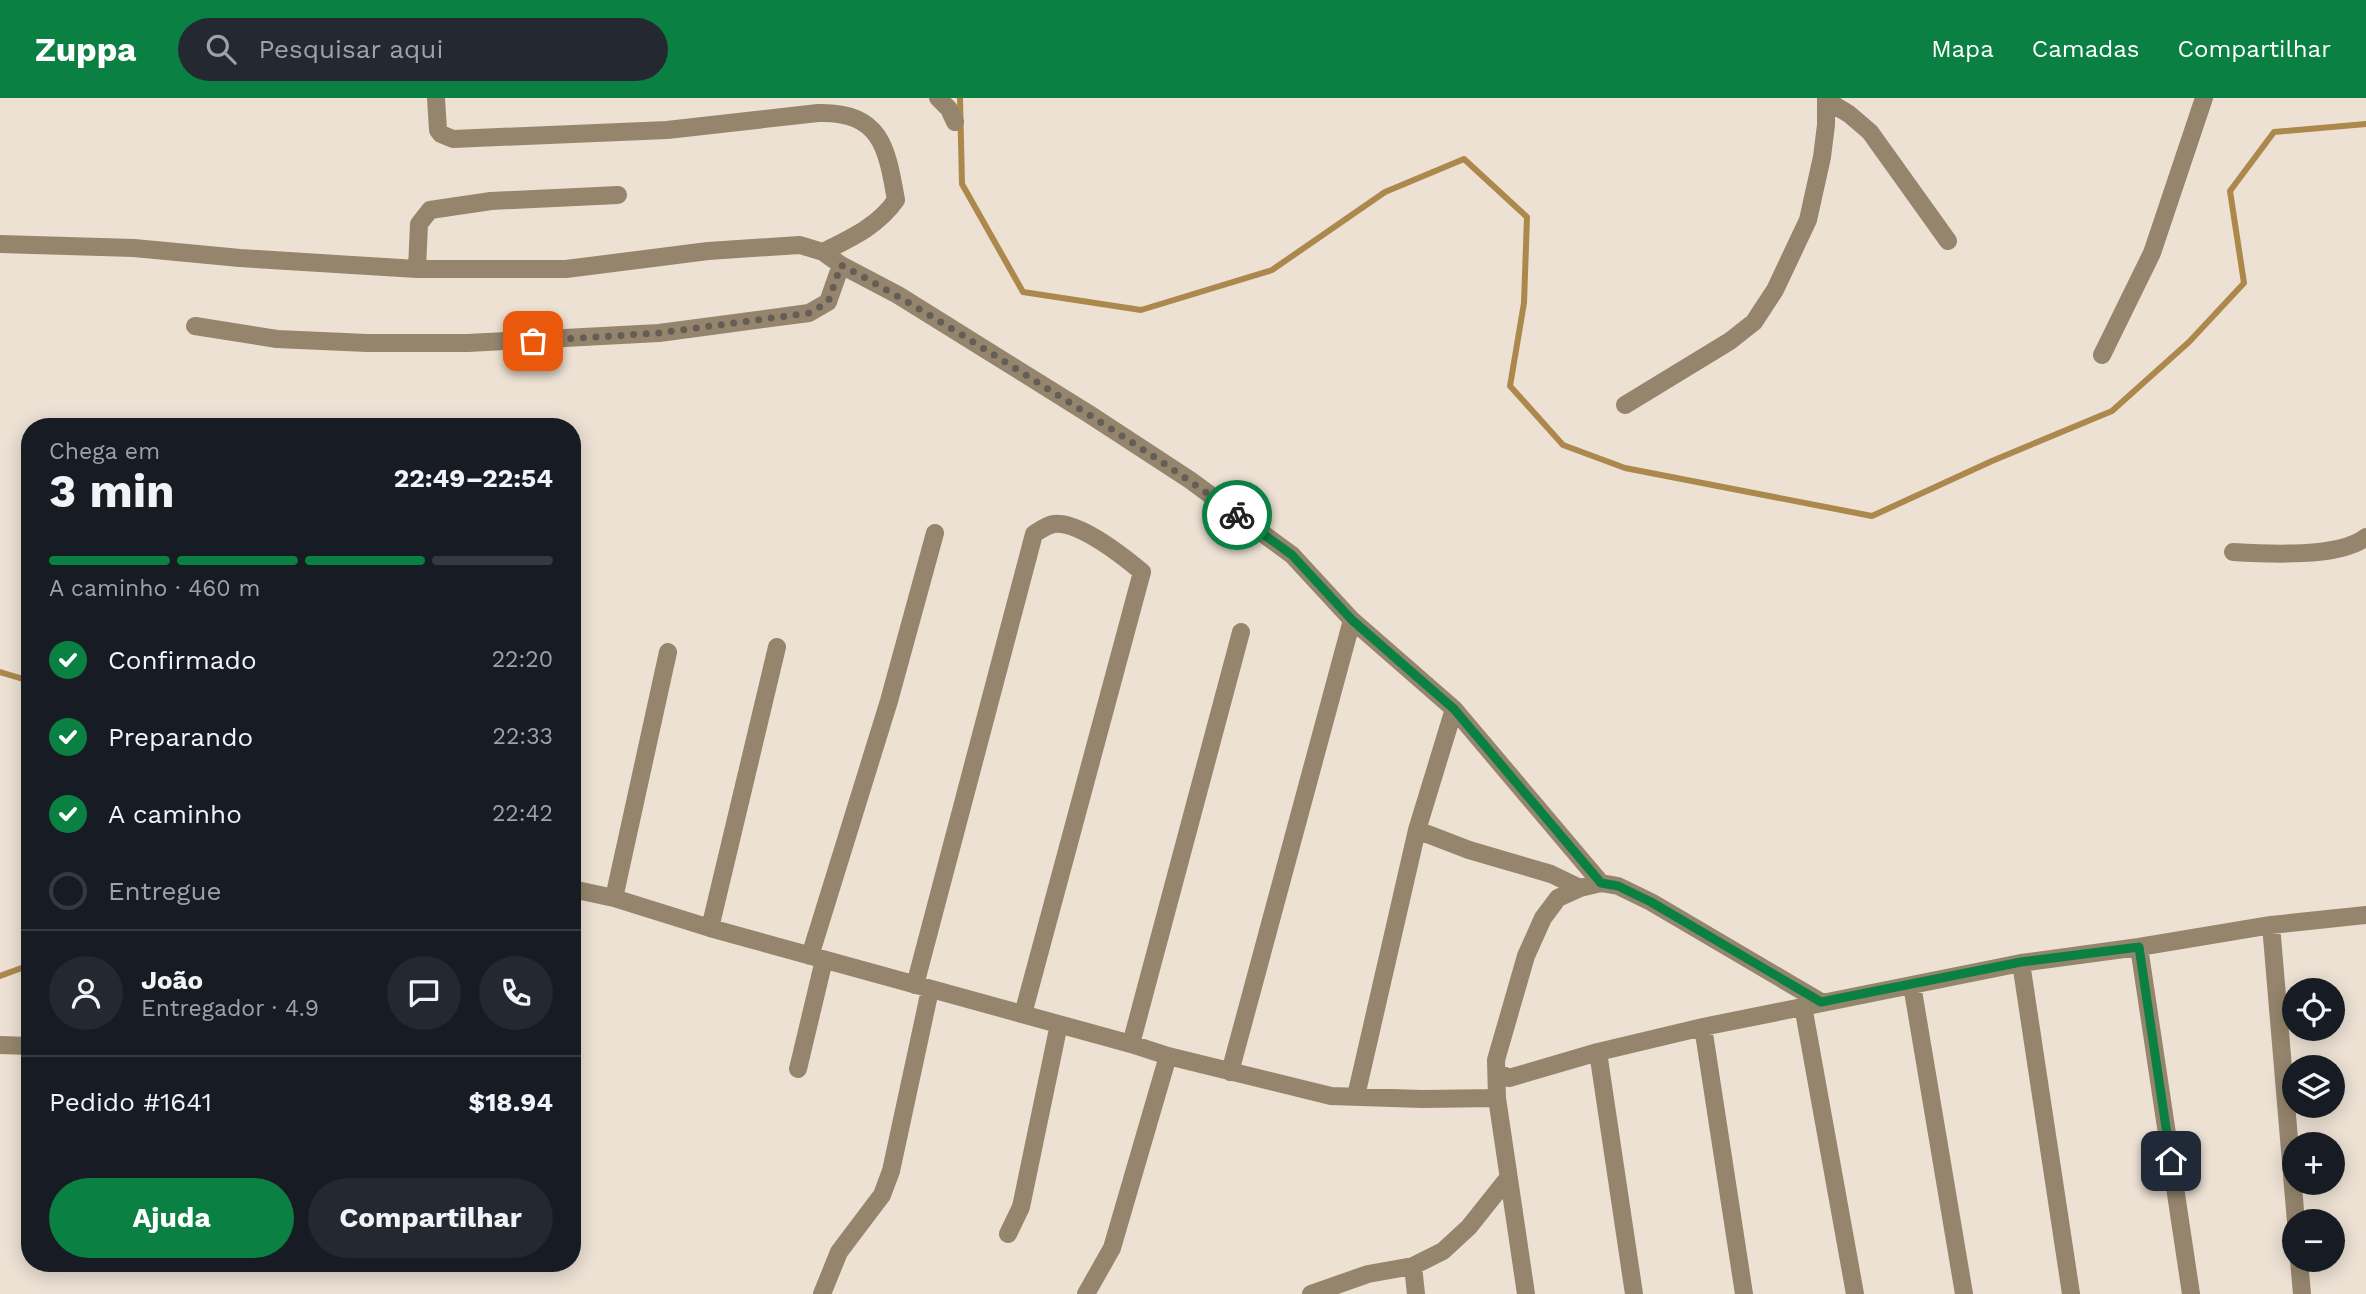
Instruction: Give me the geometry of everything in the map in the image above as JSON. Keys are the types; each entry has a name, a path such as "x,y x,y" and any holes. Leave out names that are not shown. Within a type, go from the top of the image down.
{"street":[{"path":"436,98 438,130 453,139 667,130 839,112 858,119 876,132 887,156 896,200 885,217 856,236 823,252"},
{"path":"938,98 949,109 955,122"},
{"path":"2102,355 2151,253 2204,98"},
{"path":"1826,99 1870,132 1948,241"},
{"path":"1625,405 1730,341 1754,322 1775,290 1808,220 1822,157 1826,99"},
{"path":"417,269 419,224 430,210 491,201 618,195"},
{"path":"0,244 134,248 240,258 417,269 566,269 708,251 800,245 823,252 841,265 898,295 1190,480 1292,555 1352,620 1454,709 1601,883"},
{"path":"195,326 277,339 367,343 543,341 659,333 809,313 828,302 841,265"},
{"path":"822,1294 839,1252 882,1195 891,1171 922,988 1034,534 1056,524 1074,528 1110,546 1142,572 1023,1014"},
{"path":"798,1069 817,958 935,533"},
{"path":"2234,552 2283,555 2346,547 2366,537"},
{"path":"1230,1072 1352,620"},
{"path":"1131,1044 1241,632"},
{"path":"710,929 777,647"},
{"path":"614,898 668,652"},
{"path":"1356,1096 1418,830 1454,709"},
{"path":"1418,830 1469,850 1551,874 1580,888"},
{"path":"1526,1294 1497,1098 1496,1060 1525,956 1543,918 1558,898 1580,888 1601,883 1618,886 1651,902 1812,1004 1855,1294"},
{"path":"581,891 614,898 710,929 1168,1056 1331,1096 1497,1098"},
{"path":"1497,1072 1509,1078 1598,1052 1703,1027 2021,962 2139,947 2271,925 2366,915"},
{"path":"2271,925 2295,1209"},
{"path":"2139,947 2191,1294"},
{"path":"2021,962 2071,1294"},
{"path":"1912,985 1964,1294"},
{"path":"1008,1234 1021,1207 1059,1024"},
{"path":"1703,1027 1744,1294"},
{"path":"0,1045 21,1046"},
{"path":"1598,1052 1634,1294"},
{"path":"1086,1294 1112,1248 1168,1056"},
{"path":"1311,1294 1368,1274 1413,1266 1443,1251 1469,1227 1508,1178"},
{"path":"1413,1266 1416,1294"},
{"path":"2300,1272 2302,1294"}],"waterway":[{"path":"960,98 962,184 1023,292 1141,310 1272,270 1385,192 1464,159 1527,217 1524,303 1510,386 1563,445 1625,468 1872,516 1992,461 2112,411 2189,342 2244,283 2230,191 2274,132 2366,124"},
{"path":"0,672 21,678"},
{"path":"0,976 21,968"}],"way so far":[{"path":"533,341 659,333 809,313 828,302 841,265 898,295 1089,414 1190,480 1237,515"}],"route":[{"path":"1237,515 1292,555 1352,620 1454,709 1601,883 1618,886 1651,902 1793,988 1821,1002 2021,962 2139,947 2171,1161"}]}
